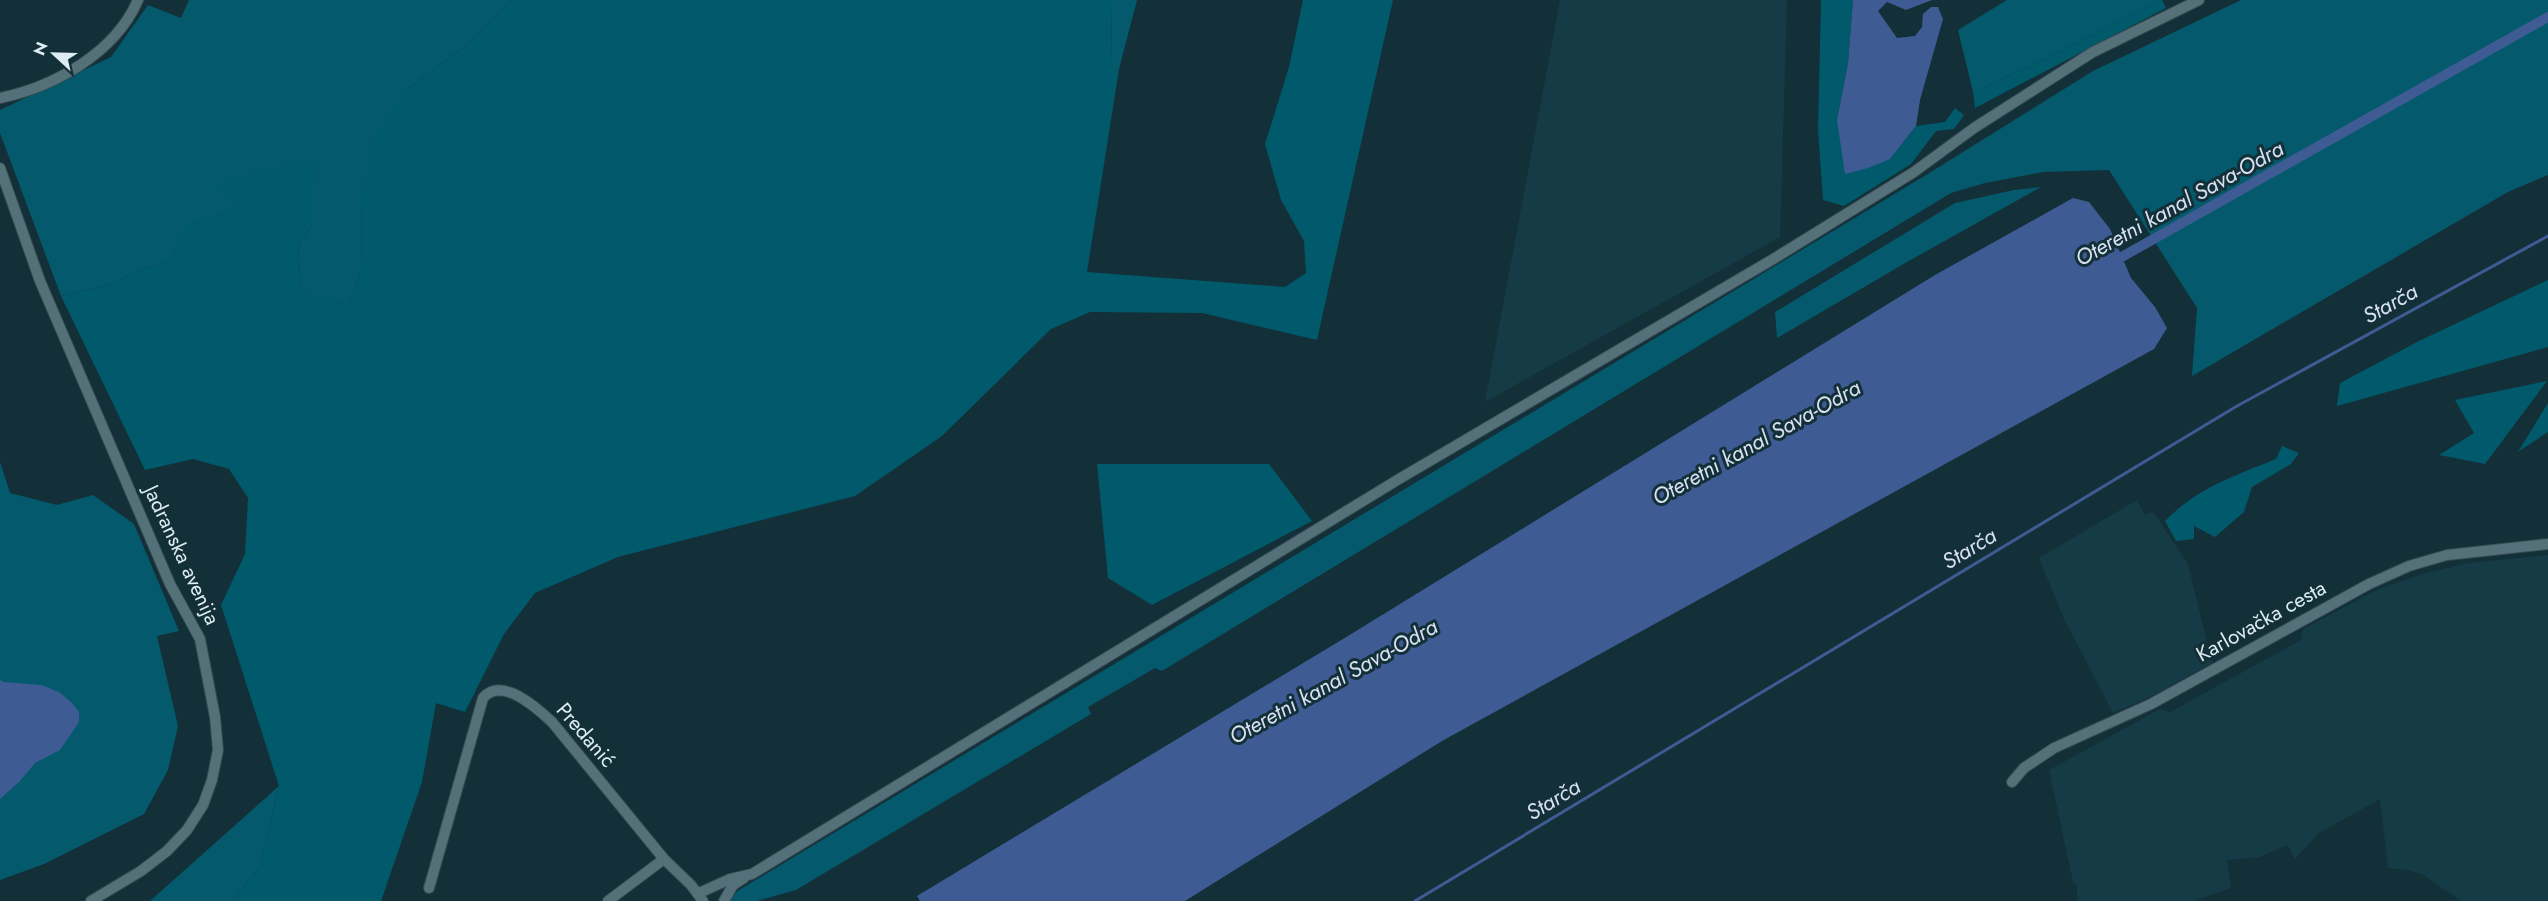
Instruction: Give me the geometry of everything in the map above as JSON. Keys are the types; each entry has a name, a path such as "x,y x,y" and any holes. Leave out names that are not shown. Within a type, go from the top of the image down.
{"street":[{"path":"0,98 53,80 89,60 112,37 133,11 138,0"},
{"path":"724,901 733,885 1399,479 1775,258 1914,172 1974,128 2093,52 2199,0"},
{"name":"Jadranska avenija","path":"0,168 40,281 170,584 201,639 216,717 218,750 212,780 203,805 187,830 167,851 141,871 91,901"},
{"name":"Karlovačka cesta","path":"2012,782 2024,768 2054,748 2151,704 2343,598 2400,570 2447,555 2548,544"},
{"name":"Predanić","path":"429,888 481,704 488,693 497,690 511,693 538,709 552,722 664,859 701,897"},
{"path":"608,901 664,859"},
{"path":"701,897 730,879 752,874"}],"shaded area":[{"path":"189,0 511,0 463,48 408,88 361,197 362,270 348,305 301,292 298,245 312,225 214,185 240,207 186,225 170,259 107,285 61,296 0,133 0,110 111,57 148,5 181,18"},
{"path":"511,0 1112,0 1111,67 1119,69 1087,272 1285,287 1306,273 1304,241 1281,200 1265,144 1289,67 1303,0 1393,0 1317,340 1202,313 1090,312 1051,329 942,436 855,496 618,557 535,593 504,634 465,712 436,703 422,782 381,901 233,901 261,865 279,786 221,605 245,554 248,498 229,469 193,459 145,470 61,296 107,285 170,259 185,225 239,207 213,185 315,157 312,225 298,245 301,291 348,305 362,270 361,197 376,133 408,88 463,48"},
{"path":"1112,0 1137,0 1119,69 1111,68"},
{"path":"1560,0 1787,0 1780,237 1485,402"},
{"path":"1821,0 1853,0 1848,63 1837,120 1890,159 1916,126 1945,122 1955,108 1964,115 1954,129 1936,131 1911,164 1844,206 1823,200 1818,130"},
{"path":"2007,0 2162,0 2041,61 1973,92 1958,30"},
{"path":"2162,0 2166,8 1975,108 1973,92 2041,61"},
{"path":"2241,0 2548,0 2548,175 2508,192 2192,376 2197,308 2109,170 2043,172 1985,183 1951,193 1162,671 1155,668 1088,707 1091,714 796,890 757,901 731,901 730,899 739,890 1926,175 2093,71"},
{"path":"2041,187 1777,338 1775,312 1955,203 2014,190"},
{"path":"2548,280 2548,347 2337,406 2340,383 2419,341"},
{"path":"2547,381 2485,464 2439,455 2474,433 2455,400"},
{"path":"2548,403 2548,432 2518,452"},
{"path":"2282,446 2299,453 2291,464 2252,487 2244,512 2215,537 2194,526 2194,539 2176,541 2165,521 2177,510 2203,491 2276,459"},
{"path":"0,462 10,493 57,505 93,495 134,524 179,631 157,636 178,726 168,770 144,814 44,864 0,880"},
{"path":"1097,464 1269,464 1312,521 1152,605 1108,578"},
{"path":"2137,500 2145,515 2153,512 2188,564 2212,663 2156,694 2113,713 2064,619 2039,558"},
{"path":"2548,555 2548,901 2461,901 2423,875 2388,868 2380,799 2319,833 2295,859 2288,845 2259,857 2227,860 2231,888 2195,901 2077,901 2077,885 2073,882 2049,770 2160,709 2170,712 2301,640 2303,629 2379,589 2422,574 2468,563"},
{"path":"279,786 261,865 233,901 150,901"}],"water":[{"path":"1853,0 1932,0 1906,10 1887,2 1878,11 1897,38 1915,36 1922,27 1923,14 1931,7 1938,7 1943,19 1920,100 1916,126 1890,159 1845,174 1837,120 1848,63"},
{"path":"2073,198 2089,202 2110,229 2131,278 2155,307 2167,328 2154,349 1442,741 1185,901 920,901 917,896 1343,639 1935,275"},
{"path":"0,680 41,685 59,692 79,712 79,722 60,750 35,763 0,799"}],"waterway":[{"name":"Oteretni kanal Sava-Odra","path":"2111,263 2548,17"},
{"name":"Starča","path":"1415,901 2237,406 2548,236"}]}
